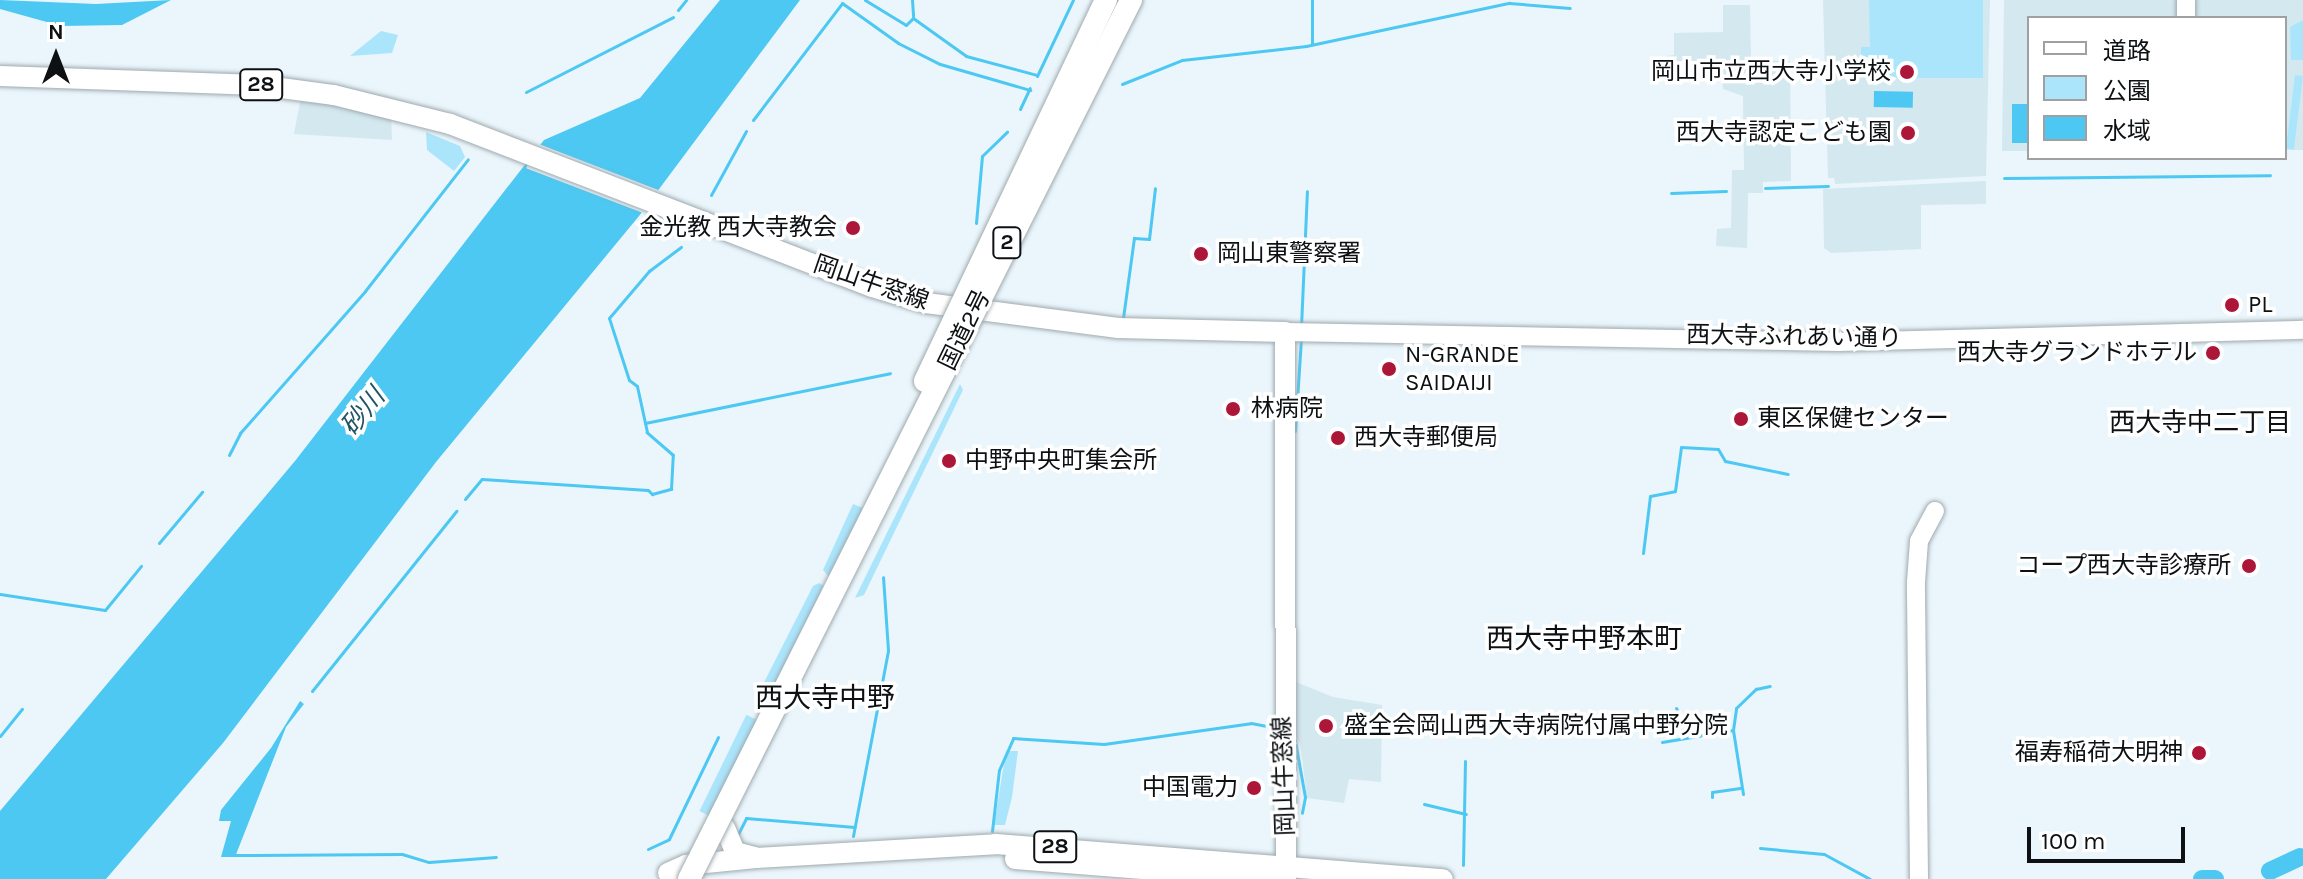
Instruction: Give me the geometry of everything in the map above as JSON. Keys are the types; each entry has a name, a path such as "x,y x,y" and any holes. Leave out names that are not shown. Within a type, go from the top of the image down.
{"highway":[{"name":"国道2号","path":"882,486 942,341 1106,0"},
{"name":"国道2号","path":"680,866 882,486 918,427 1131,0"}],"main road":[{"name":"岡山牛窓線","path":"0,76 301,90 400,109 513,148 872,287 942,307 1118,328 1295,332 1286,872"},
{"path":"725,828 735,852 756,858"},
{"name":"岡山牛窓線","path":"680,866 756,858 996,844 1286,872 1443,879"},
{"name":"28","path":"680,866 718,876 987,858 1270,879"}],"street":[{"name":"西大寺ふれあい通り","path":"1295,332 1838,342 2303,330"},
{"path":"1919,879 1916,582 1919,541 1935,511"}],"shaded area":[{"path":"1823,0 1990,0 1986,176 1835,184 1834,178 1828,178"},
{"path":"2004,0 2178,0 2178,16 2027,16 2027,151 2002,151"},
{"path":"2195,0 2303,0 2303,150 2287,150 2287,16 2195,16"},
{"path":"1723,5 1750,5 1751,60 1790,61 1791,181 1763,182 1763,193 1748,193 1747,248 1716,246 1717,229 1731,228 1732,170 1744,170 1743,96 1723,89 1722,75 1715,75 1715,81 1666,77 1666,56 1674,55 1674,33 1723,32"},
{"path":"301,97 391,115 392,140 294,134"},
{"name":"西大寺認定こども園","path":"1986,181 1986,204 1921,205 1921,249 1831,253 1824,248 1823,189"},
{"path":"1296,682 1333,697 1382,705 1381,782 1349,779 1344,803 1307,798 1300,742 1294,736"}],"green space":[{"path":"1869,0 1983,0 1983,78 1861,78 1861,47 1870,47"},
{"path":"2303,20 2303,60 2291,60 2290,27"},
{"path":"381,31 398,35 392,53 350,56"},
{"path":"2295,75 2303,76 2294,149 2287,149 2287,140"},
{"path":"426,132 460,146 465,157 454,171 427,150"},
{"path":"960,384 963,390 864,595 855,598"},
{"path":"853,504 863,508 829,577 823,570"},
{"path":"819,583 824,586 764,710 758,707 756,698 813,586"},
{"path":"746,715 759,721 712,817 700,811"},
{"path":"1006,751 1018,751 1012,797 1005,825 994,825"}],"water":[{"path":"0,0 96,4 171,0 122,25 61,26 0,9"},
{"name":"砂川","path":"720,0 800,0 639,216 436,462 223,743 106,879 0,879 0,811 295,461 544,140 640,98"},
{"path":"1874,91 1913,92 1913,108 1874,107"},
{"path":"2012,104 2027,104 2027,143 2012,143"},
{"path":"300,701 304,704 286,727 235,857 221,857 231,821 219,821 221,810 271,748"}],"pier":[{"path":"536,143 662,191 652,217 526,168"}],"waterway":[{"path":"678,10 686,0"},
{"path":"865,0 906,25 913,18 966,56 1037,75"},
{"path":"912,0 913,16"},
{"path":"1037,76 1073,0"},
{"path":"1312,0 1312,44"},
{"path":"753,120 842,3 898,43 940,64 1030,90"},
{"path":"1122,84 1182,60 1306,46 1509,3 1570,8"},
{"path":"526,92 673,17"},
{"path":"1020,109 1030,88"},
{"path":"711,195 746,131"},
{"path":"976,223 982,156 1007,132"},
{"path":"229,455 240,433 365,291 468,159"},
{"path":"2004,178 2270,175"},
{"path":"1765,188 1828,186"},
{"path":"1123,318 1134,238 1149,239 1155,188"},
{"path":"1301,327 1307,191"},
{"path":"1671,193 1726,191"},
{"path":"465,499 482,479 648,490 652,494 671,489 673,455 647,432 637,386 629,380 609,318 649,271 681,247"},
{"path":"1295,431 1301,339"},
{"path":"645,423 890,373"},
{"path":"1643,553 1650,496 1675,491 1681,447 1718,449 1725,461 1788,474"},
{"path":"159,543 202,492"},
{"path":"312,691 456,511"},
{"path":"0,594 105,610 141,566"},
{"path":"853,836 888,650 883,577"},
{"path":"1743,794 1733,730 1736,708 1756,689 1770,686"},
{"path":"1676,708 1690,735"},
{"path":"0,736 22,709"},
{"path":"992,831 999,770 1013,738 1104,744 1251,723 1272,727"},
{"path":"1662,742 1733,730"},
{"path":"648,849 669,839 718,737"},
{"path":"1295,741 1305,797 1302,813"},
{"path":"1463,865 1465,761"},
{"path":"1712,797 1712,792 1742,788"},
{"path":"1424,804 1466,814"},
{"path":"738,834 746,818 855,827"},
{"path":"1760,848 1824,854 1870,879"},
{"path":"234,855 402,854 429,862 496,857"},
{"path":"2270,871 2300,857"},
{"path":"2202,879 2215,879"}],"place":[{"name":"岡山市立西大寺小学校","path":"1907,72"},
{"name":"西大寺認定こども園","path":"1908,133"},
{"name":"金光教 西大寺教会","path":"853,228"},
{"name":"岡山東警察署","path":"1201,254"},
{"name":"PL","path":"2232,305"},
{"name":"西大寺グランドホテル","path":"2213,353"},
{"name":"N-GRANDE SAIDAIJI","path":"1389,369"},
{"name":"林病院","path":"1233,409"},
{"name":"東区保健センター","path":"1741,419"},
{"name":"西大寺郵便局","path":"1338,438"},
{"name":"中野中央町集会所","path":"949,461"},
{"name":"コープ西大寺診療所","path":"2249,566"},
{"name":"盛全会岡山西大寺病院付属中野分院","path":"1326,726"},
{"name":"福寿稲荷大明神","path":"2199,753"},
{"name":"中国電力","path":"1254,788"}],"district":[{"name":"西大寺中二丁目","path":"2200,423"},
{"name":"西大寺中野本町","path":"1584,639"},
{"name":"西大寺中野","path":"825,698"}]}
